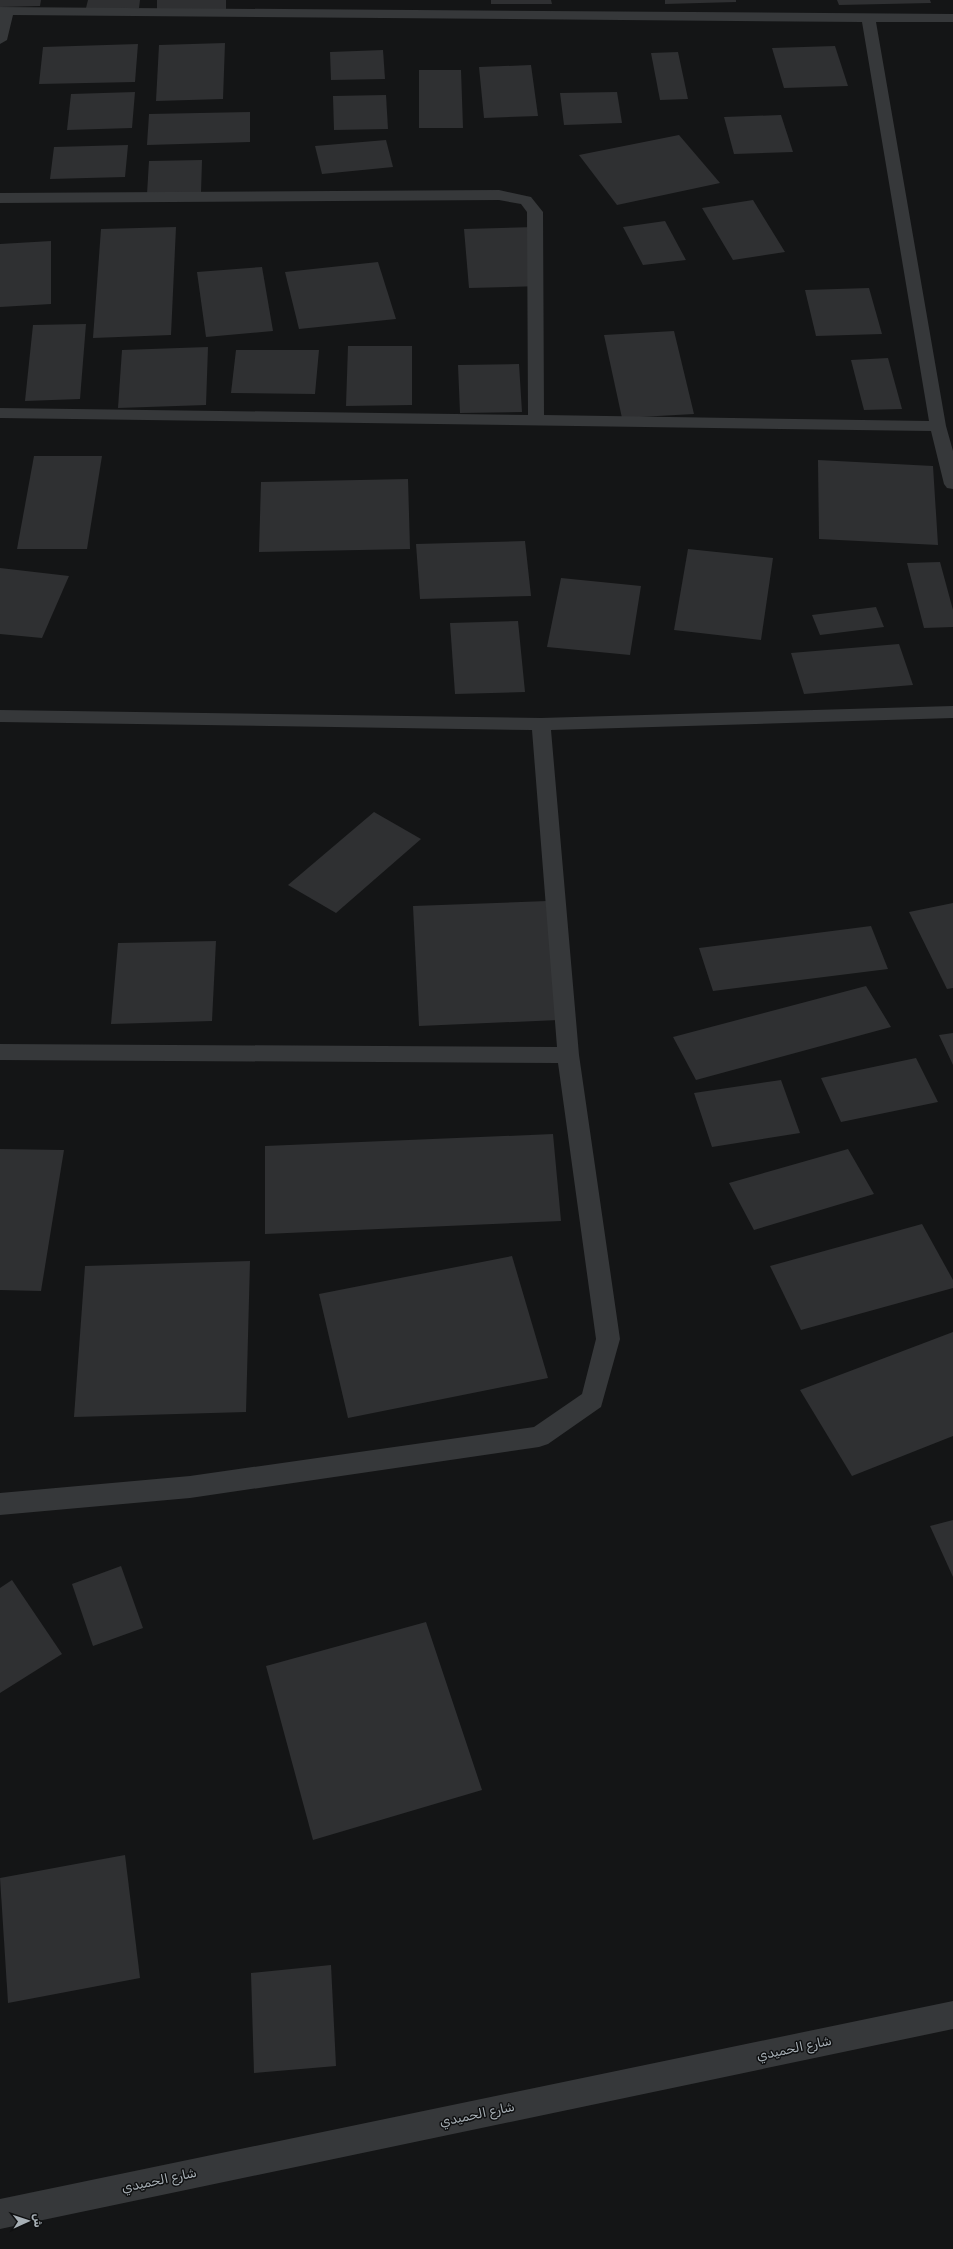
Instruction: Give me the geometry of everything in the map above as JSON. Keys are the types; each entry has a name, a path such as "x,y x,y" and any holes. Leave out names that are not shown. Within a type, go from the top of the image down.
{"street":[{"path":"0,40 4,11 869,19 953,18"},
{"path":"869,19 938,426 953,484"},
{"path":"0,198 499,195 526,200 535,212 536,419"},
{"path":"0,413 536,419 938,426"},
{"path":"0,716 541,724 953,712"},
{"path":"0,1504 190,1487 539,1437 593,1400 608,1339 568,1055 541,724"},
{"path":"0,1052 568,1055"},
{"name":"شارع الحميدي","path":"0,2214 953,2015"}],"building":[{"path":"0,0 41,0 40,6 0,7"},
{"path":"88,0 140,0 139,8 86,8"},
{"path":"157,0 226,0 226,9 157,11"},
{"path":"491,0 551,0 552,4 491,4"},
{"path":"665,0 736,0 736,2 665,4"},
{"path":"837,0 930,0 931,3 839,5"},
{"path":"225,43 223,99 156,101 159,45"},
{"path":"138,44 135,82 39,84 43,47"},
{"path":"835,46 848,86 784,88 772,48"},
{"path":"383,50 385,79 331,80 330,52"},
{"path":"678,52 688,99 660,100 651,53"},
{"path":"531,65 538,116 484,118 479,67"},
{"path":"419,70 461,70 463,128 419,128"},
{"path":"135,92 132,128 67,130 71,94"},
{"path":"617,92 622,123 564,125 560,93"},
{"path":"386,95 388,129 334,130 333,96"},
{"path":"250,112 250,142 147,145 149,114"},
{"path":"781,115 793,152 734,154 724,117"},
{"path":"679,135 720,183 617,205 579,155"},
{"path":"386,140 393,167 322,174 315,146"},
{"path":"128,145 125,177 50,179 54,147"},
{"path":"202,160 201,193 147,194 149,161"},
{"path":"753,200 785,252 733,260 702,208"},
{"path":"665,221 686,260 643,265 623,227"},
{"path":"176,227 171,335 93,338 101,229"},
{"path":"535,227 542,286 469,288 464,229"},
{"path":"51,241 51,304 0,307 0,244"},
{"path":"378,262 396,319 299,329 285,272"},
{"path":"262,267 273,331 206,337 197,272"},
{"path":"869,288 882,334 816,336 805,290"},
{"path":"86,324 80,399 25,401 33,325"},
{"path":"674,331 694,414 622,418 604,335"},
{"path":"348,346 412,346 412,405 346,406"},
{"path":"208,347 206,405 118,408 122,350"},
{"path":"236,350 319,350 315,394 231,393"},
{"path":"888,358 902,409 864,410 851,360"},
{"path":"519,364 522,412 460,413 458,365"},
{"path":"34,456 102,456 87,549 17,549"},
{"path":"818,460 933,466 938,545 819,539"},
{"path":"408,479 410,549 259,552 261,482"},
{"path":"525,541 531,596 420,599 416,544"},
{"path":"688,549 773,558 761,640 674,630"},
{"path":"940,562 953,610 953,627 924,628 907,563"},
{"path":"0,568 69,576 42,638 0,634"},
{"path":"561,578 641,586 630,655 547,647"},
{"path":"876,607 884,627 820,635 812,615"},
{"path":"518,621 525,692 455,694 450,623"},
{"path":"899,644 913,685 804,694 791,653"},
{"path":"374,812 421,839 336,913 288,885"},
{"path":"547,901 559,1020 419,1026 413,906"},
{"path":"953,903 953,988 947,989 909,912"},
{"path":"871,926 888,969 713,991 699,948"},
{"path":"216,941 212,1021 111,1024 118,943"},
{"path":"866,986 891,1027 696,1080 673,1037"},
{"path":"953,1033 953,1065 939,1035"},
{"path":"916,1058 938,1102 841,1122 821,1078"},
{"path":"781,1080 800,1133 712,1147 694,1093"},
{"path":"553,1134 561,1221 265,1234 265,1146"},
{"path":"0,1149 64,1150 41,1291 0,1290"},
{"path":"848,1149 874,1194 754,1230 729,1183"},
{"path":"922,1224 953,1280 953,1288 801,1330 770,1266"},
{"path":"512,1256 548,1378 348,1418 319,1294"},
{"path":"250,1261 246,1412 74,1417 85,1266"},
{"path":"953,1332 953,1436 852,1476 800,1390"},
{"path":"953,1520 953,1577 930,1526"},
{"path":"121,1566 143,1628 93,1646 72,1584"},
{"path":"12,1580 62,1654 0,1693 0,1588"},
{"path":"426,1622 482,1790 313,1840 266,1666"},
{"path":"125,1855 140,1978 8,2003 0,1878"},
{"path":"331,1965 336,2066 254,2073 251,1973"}]}
